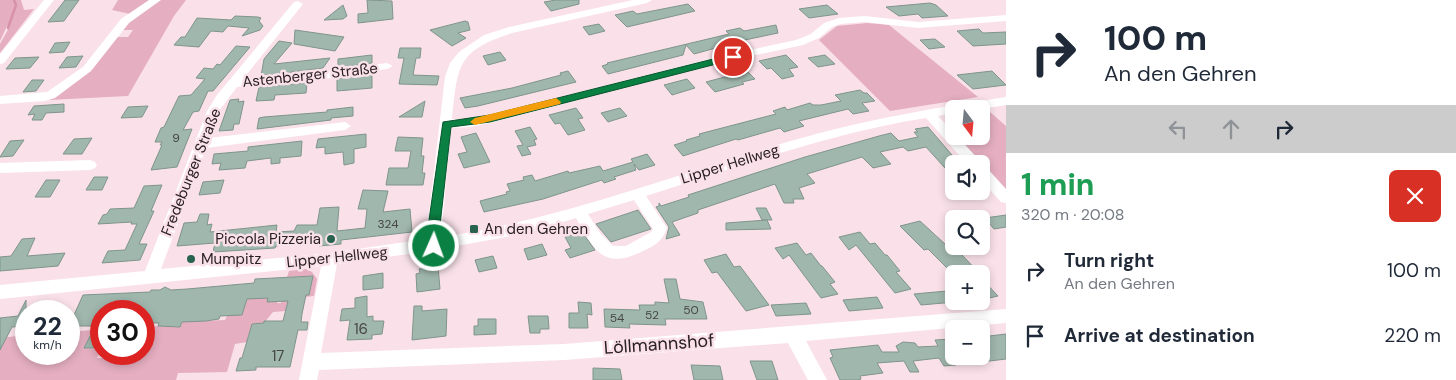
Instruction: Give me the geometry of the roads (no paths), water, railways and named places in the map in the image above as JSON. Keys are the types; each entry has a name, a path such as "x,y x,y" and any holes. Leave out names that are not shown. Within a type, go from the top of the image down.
{"street":[{"path":"0,62 49,0"},
{"path":"0,100 51,95 87,69 125,21 156,0"},
{"path":"434,246 433,234 451,78 454,68 463,54 479,41 509,30 647,0"},
{"name":"Fredeburger Straße","path":"150,276 213,111 298,4"},
{"path":"446,124 490,119 717,60 799,43 816,36 828,25 839,21 865,20 918,25 1006,18"},
{"name":"Astenberger Straße","path":"234,83 304,78 387,66"},
{"name":"Lipper Hellweg","path":"0,292 330,259 434,246 527,227 817,138 866,125 1006,101"},
{"path":"928,113 967,155"},
{"path":"200,144 345,126"},
{"path":"0,168 90,165"},
{"path":"990,181 1006,198"},
{"path":"579,211 598,244 604,250 621,254 632,251 658,236 660,232 660,228 637,193"},
{"path":"308,380 330,259"},
{"name":"Löllmannshof","path":"312,362 564,352 793,335 1006,316"},
{"path":"793,335 818,380"}],"waterway":[{"path":"8,28 16,5 14,0"}],"place":[{"name":"An den Gehren","path":"474,229"},
{"name":"Piccola Pizzeria","path":"331,239"},
{"name":"Mumpitz","path":"191,259"}]}
